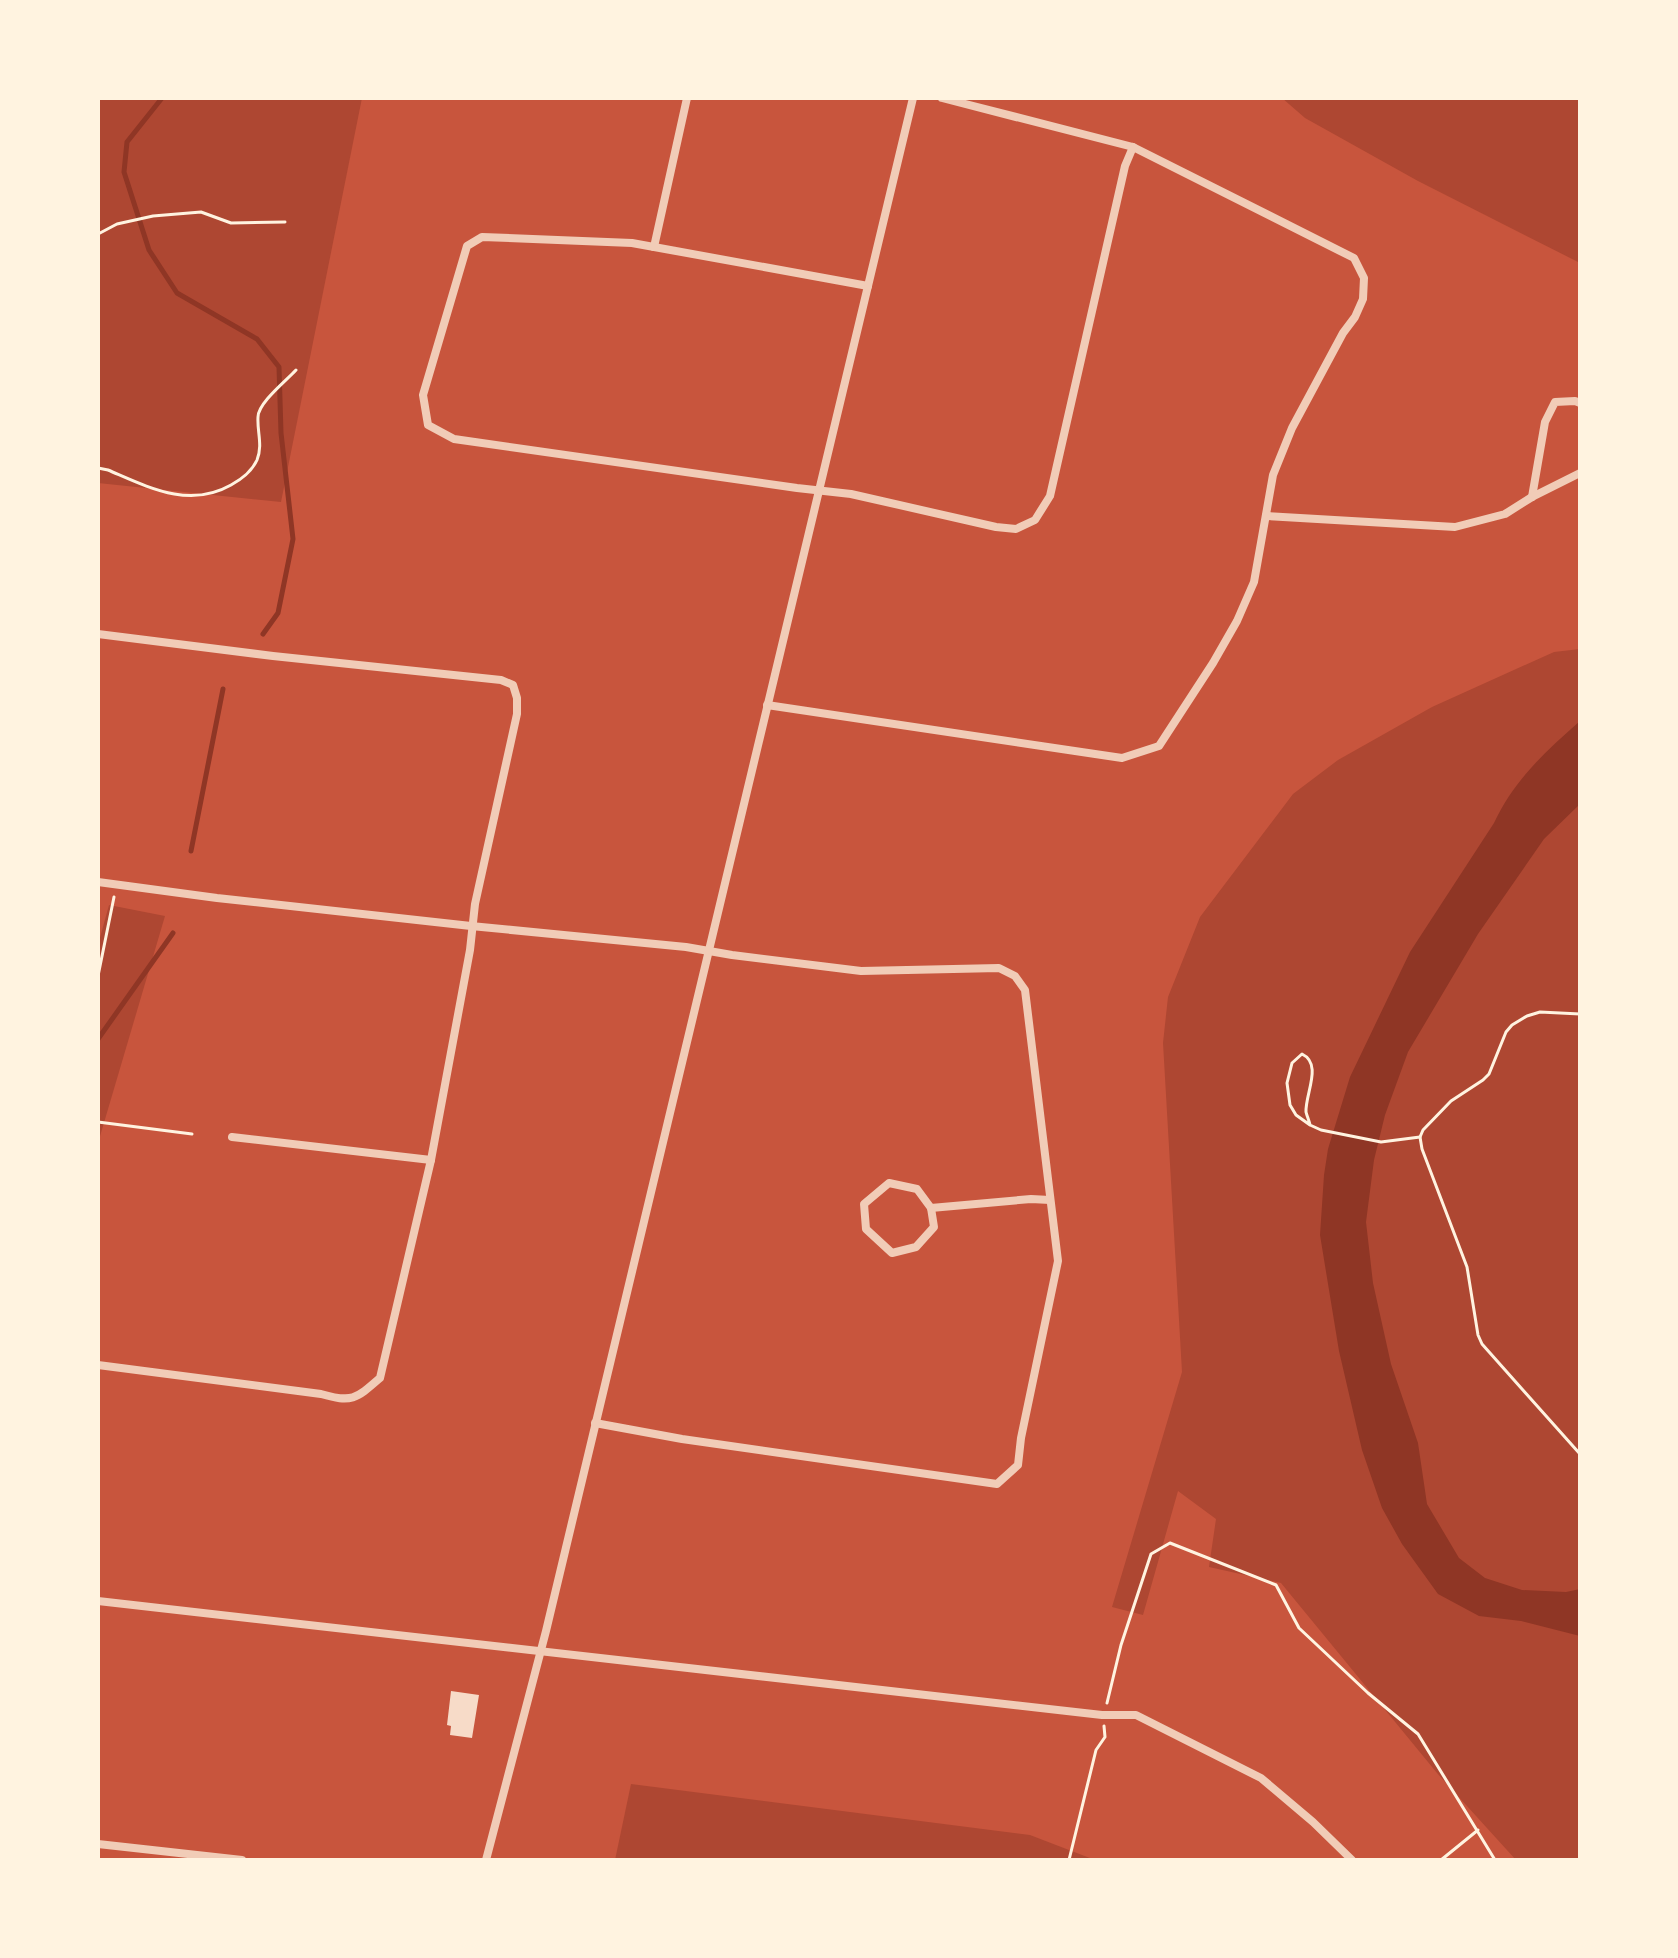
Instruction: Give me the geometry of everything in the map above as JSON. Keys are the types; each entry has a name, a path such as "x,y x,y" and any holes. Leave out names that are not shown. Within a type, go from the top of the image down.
{"street":[{"path":"654,247 687,98"},
{"path":"486,1860 541,1651 913,98"},
{"path":"767,705 1122,758 1159,746 1237,621 1254,582 1273,475 1292,428 1363,299 1364,278 1354,258 1133,147 942,98"},
{"path":"868,286 632,243 482,237 467,246 423,395 428,425 454,439 851,494 1016,529 1035,520 1050,496 1125,166 1133,147"},
{"path":"1532,497 1545,422 1555,402 1580,403"},
{"path":"1266,516 1455,527 1505,514 1580,473"},
{"path":"98,634 501,680 513,685 517,698 517,714 471,926 470,950 431,1160 380,1378 361,1395 343,1401 321,1394 98,1365"},
{"path":"98,882 861,971 999,968 1015,976 1025,990 1058,1261 1018,1465 997,1484 698,1442 595,1423"},
{"path":"232,1137 431,1160"},
{"path":"889,1183 917,1189 931,1208 934,1227 916,1247 892,1253 866,1229 864,1204 889,1183"},
{"path":"931,1208 1050,1200"},
{"path":"98,1601 1102,1715 1136,1715 1261,1778 1352,1860"},
{"path":"98,1844 242,1860"}],"path":[{"path":"100,233 117,224 153,216 201,212 231,223 285,222"},
{"path":"98,468 170,494 195,497 222,490 243,478 255,464 260,451 257,415 263,404 296,370"},
{"path":"98,976 117,884"},
{"path":"1580,1014 1540,1012 1512,1025 1506,1032 1489,1074 1451,1101 1420,1137 1467,1267 1482,1344 1580,1454"},
{"path":"1310,1125 1306,1112 1311,1066 1310,1059 1302,1054 1292,1063 1287,1083 1290,1105 1296,1115 1310,1125 1381,1142 1420,1137"},
{"path":"98,1122 192,1134"},
{"path":"1069,1860 1096,1750 1105,1737 1102,1715 1121,1645 1151,1554 1170,1543 1276,1585 1299,1628 1368,1693 1418,1734 1495,1860"},
{"path":"1441,1860 1478,1830"}],"shaded area":[{"path":"98,98 362,98 281,502 98,483"},
{"path":"1282,98 1580,98 1580,263 1418,181 1305,118"},
{"path":"1580,649 1580,1860 1516,1860 1437,1773 1281,1583 1209,1567 1216,1519 1178,1491 1143,1615 1112,1607 1182,1372 1163,1043 1168,997 1200,917 1293,794 1338,760 1432,707 1554,652"},
{"path":"1580,721 1580,804 1544,839 1478,934 1408,1052 1385,1115 1374,1160 1366,1222 1373,1283 1391,1364 1418,1443 1427,1504 1459,1558 1485,1578 1522,1590 1566,1592 1580,1589 1580,1636 1521,1621 1479,1616 1438,1594 1402,1544 1382,1508 1362,1450 1339,1351 1320,1235 1328,1149 1350,1077 1410,952 1511,793 1543,756"},
{"path":"109,905 165,916 98,1143 98,945"},
{"path":"631,1784 1030,1835 1095,1860 615,1860"}],"building":[{"path":"451,1691 479,1695 472,1738 450,1735 451,1726 447,1725"}],"waterway":[{"path":"162,98 127,142 124,172 149,250 177,293 257,339 279,367 281,433 293,539 278,613 263,634"},
{"path":"191,851 223,689"},
{"path":"98,1039 173,933"}]}
